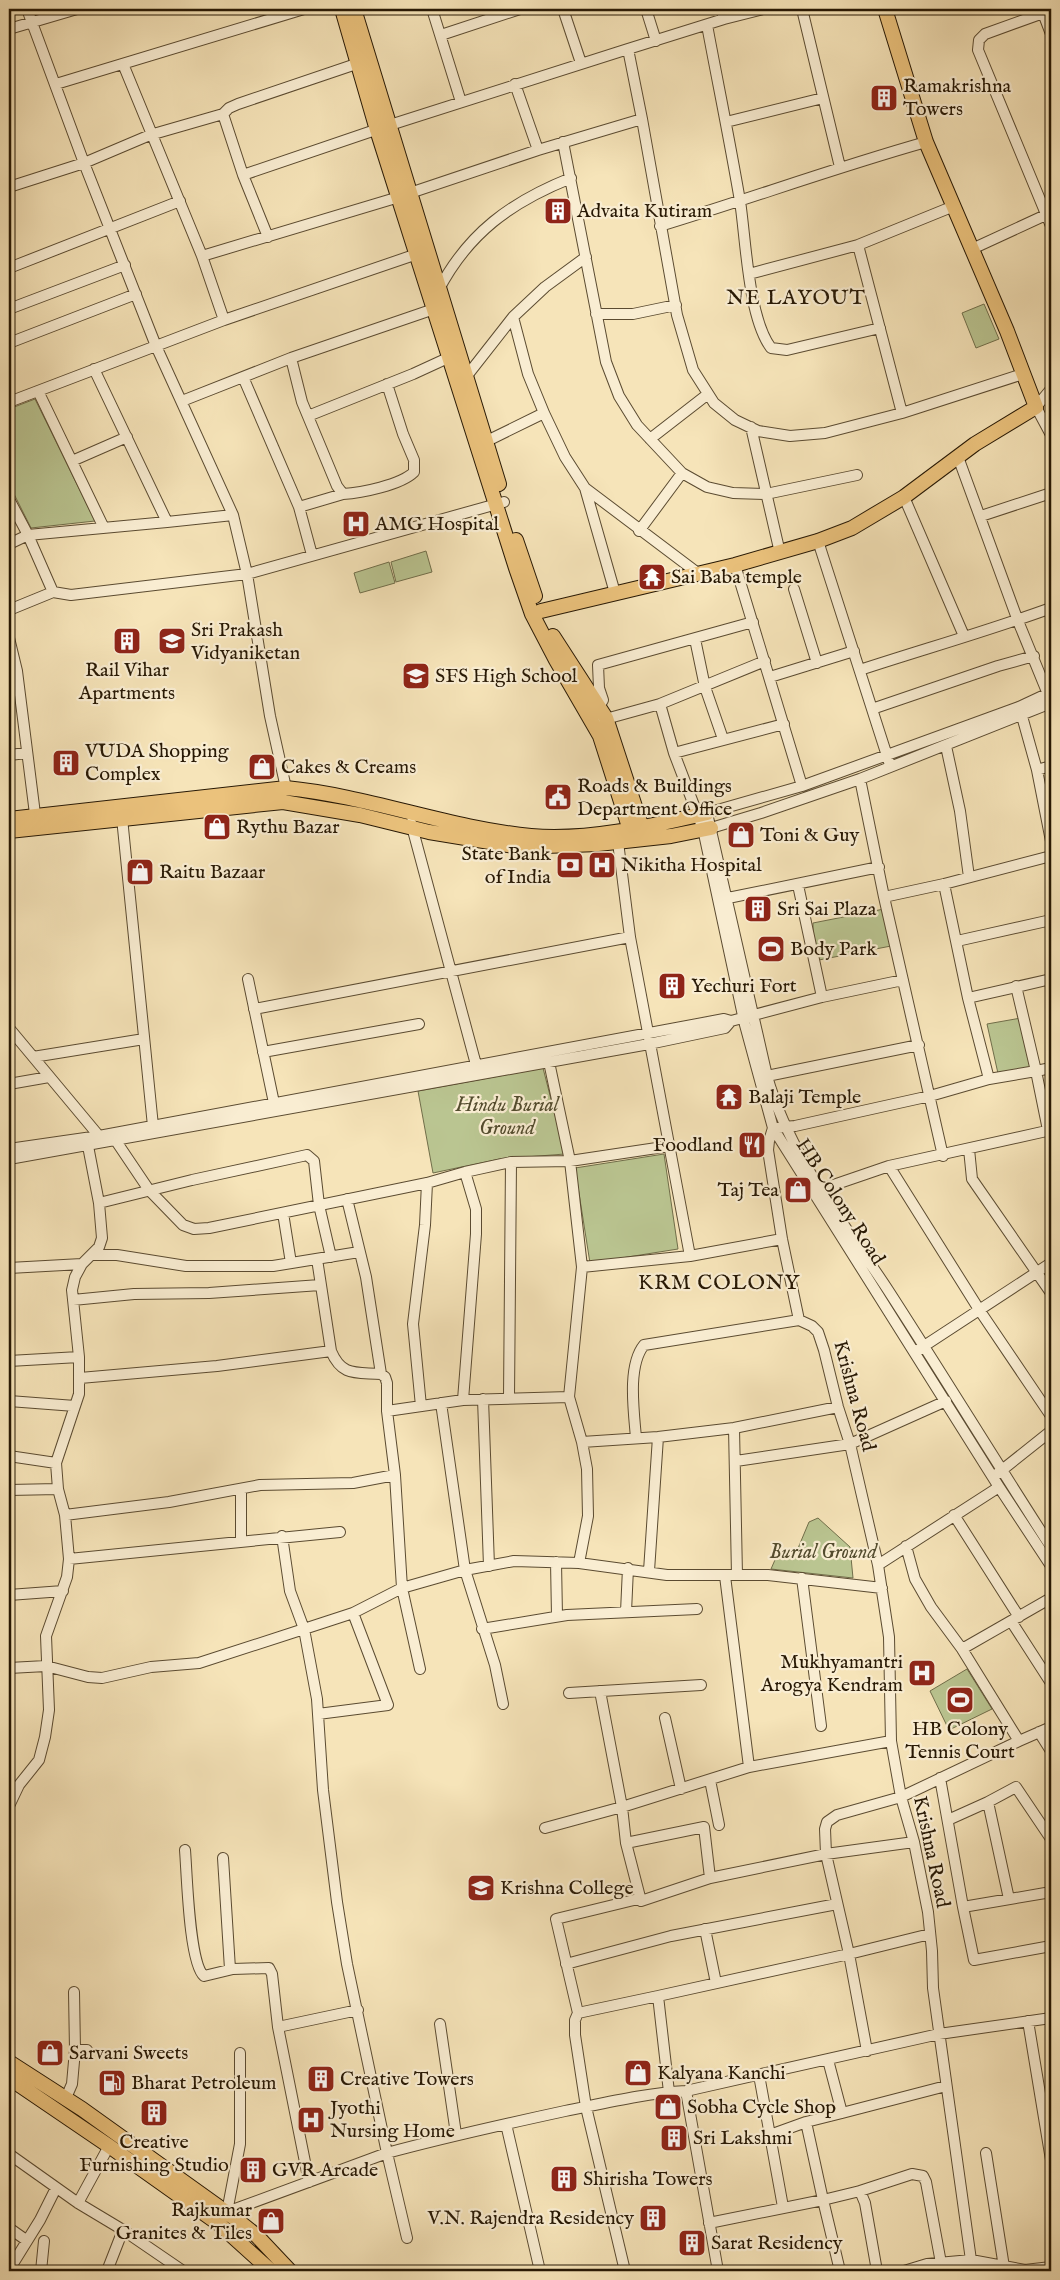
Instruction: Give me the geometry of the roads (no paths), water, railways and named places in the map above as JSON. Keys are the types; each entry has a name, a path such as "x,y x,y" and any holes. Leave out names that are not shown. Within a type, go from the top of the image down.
{"main road":[{"path":"342,9 359,63 384,127"},
{"path":"354,9 384,127 405,195 440,288 487,441 500,504"},
{"path":"537,613 780,553 852,528 904,497 975,444 1036,407 926,142 886,9"},
{"path":"405,195 417,254 537,613 556,660 600,716 636,829"},
{"path":"9,831 36,822 286,788 322,791 497,831 531,836 548,837 636,829 703,814"},
{"path":"9,819 36,822 122,818 283,802 360,815 411,828 519,847 537,848 671,836 707,828"},
{"path":"9,2062 82,2109 223,2218 271,2271"},
{"path":"9,2078 109,2146 223,2218 257,2236 290,2271"}],"street":[{"path":"27,9 84,163 156,346 233,515 247,574 270,716 286,788"},
{"path":"9,29 77,9"},
{"path":"56,84 304,9"},
{"path":"432,9 461,102"},
{"path":"441,35 520,9"},
{"path":"563,9 581,63"},
{"path":"646,9 656,40"},
{"path":"721,9 724,19"},
{"path":"243,175 515,84 724,19 764,9"},
{"path":"802,9 840,167"},
{"path":"1051,34 1043,14 985,34 979,40 978,50 1049,213 1051,226"},
{"path":"707,25 740,202 749,274 761,331 771,348 787,350 880,328"},
{"path":"628,49 676,304 693,370 714,403 735,420 758,431 790,436 825,433 902,413 1023,374"},
{"path":"9,187 84,163 150,134 223,114 229,108 238,104 359,63"},
{"path":"123,64 150,134 202,256 224,320"},
{"path":"515,84 538,150"},
{"path":"726,122 823,98"},
{"path":"223,114 243,175 268,237"},
{"path":"202,256 405,195 538,150 642,118"},
{"path":"563,142 606,362 619,396 637,425 682,473 707,487 733,493 766,494 857,475"},
{"path":"660,226 740,202 840,167 926,142"},
{"path":"182,401 290,358 434,306 440,288 463,250 492,222 543,189 571,178"},
{"path":"9,268 180,201"},
{"path":"749,274 858,245 954,206"},
{"path":"972,249 1049,213"},
{"path":"858,245 902,413"},
{"path":"9,402 224,320 417,254"},
{"path":"466,377 513,317 545,287 586,257"},
{"path":"9,309 125,266"},
{"path":"9,343 136,294"},
{"path":"596,314 633,314 676,304"},
{"path":"513,317 528,374 544,413 565,457 585,488 615,593"},
{"path":"308,416 450,357"},
{"path":"290,358 302,402 337,486 343,494"},
{"path":"94,369 167,522"},
{"path":"243,377 299,507 312,555"},
{"path":"299,507 343,494 361,492 399,482 414,472 414,460 403,434 387,384"},
{"path":"1051,389 1036,407 1051,436"},
{"path":"38,391 104,528"},
{"path":"650,438 708,394"},
{"path":"487,441 544,413"},
{"path":"750,427 780,553"},
{"path":"72,461 127,437"},
{"path":"958,457 1018,621 1050,697 946,746 860,779 761,813 707,828 728,898 749,1017 774,1104 784,1126 817,1190 1051,1547"},
{"path":"639,531 682,473"},
{"path":"585,488 639,531 699,574"},
{"path":"981,516 1051,493"},
{"path":"904,497 964,636"},
{"path":"9,499 28,535 53,592"},
{"path":"9,610 53,592 71,595 247,574 500,504"},
{"path":"9,544 28,535 233,515"},
{"path":"818,541 891,767"},
{"path":"735,565 802,786"},
{"path":"794,589 817,663"},
{"path":"860,670 964,636 1018,621 1051,608"},
{"path":"753,622 598,665 603,700 600,716 660,704 765,661"},
{"path":"9,638 36,822"},
{"path":"695,639 705,687 723,740"},
{"path":"770,677 854,651"},
{"path":"872,709 998,666 1034,656"},
{"name":"HB Colony Road","path":"660,704 674,753 703,814 707,828 773,1128 817,1190"},
{"path":"703,814 802,786 887,755 1021,711"},
{"path":"1021,711 1037,770 1051,841"},
{"path":"674,753 784,724"},
{"path":"946,746 960,811 968,877"},
{"path":"9,755 27,752"},
{"path":"1037,770 1051,766"},
{"path":"860,779 884,897 943,1156"},
{"path":"412,812 411,828 478,1070"},
{"path":"122,818 153,1126"},
{"path":"618,842 630,937 690,1256"},
{"path":"884,897 944,884 1051,856"},
{"path":"728,898 879,867"},
{"path":"944,884 968,998 989,1079"},
{"path":"798,885 822,996"},
{"path":"957,941 1051,920"},
{"path":"254,1009 451,973 630,937"},
{"path":"968,998 1051,978"},
{"path":"248,979 274,1103"},
{"path":"9,1150 99,1136 274,1103 478,1070 549,1062 724,1019 731,1021 749,1017 822,996 903,980"},
{"path":"817,1190 889,1166 943,1156 1050,1130 1016,986"},
{"path":"263,1052 419,1024"},
{"path":"9,1028 99,1136 116,1141 149,1190 183,1225 194,1229 209,1228 347,1200 511,1162 570,1161 670,1146"},
{"path":"33,1057 144,1039"},
{"path":"9,1159 116,1141 478,1070 648,1039"},
{"path":"766,1076 919,1045"},
{"path":"549,1062 570,1161 582,1267 569,1396 587,1468 588,1516 579,1563"},
{"path":"636,1438 633,1382 640,1350 644,1345 799,1320 782,1239 768,1150 773,1128 795,1126 930,1096 989,1079 1051,1068"},
{"path":"9,1084 49,1077"},
{"path":"9,1806 19,1785 39,1760 46,1737 49,1710 46,1636 52,1614 63,1590 70,1559 65,1515 58,1488 56,1463 75,1406 80,1378 72,1300 75,1277 82,1264 99,1247 102,1238 99,1203 88,1146"},
{"path":"969,1149 972,1179 1051,1293"},
{"path":"99,1203 307,1155 314,1161 319,1205 331,1257"},
{"path":"509,1398 511,1162"},
{"path":"889,1166 980,1311 1051,1416"},
{"path":"462,1400 476,1234 476,1209 465,1172"},
{"path":"421,1406 413,1324 425,1225 427,1183"},
{"path":"347,1200 366,1277 380,1374"},
{"path":"283,1212 291,1263"},
{"path":"102,1238 116,1255"},
{"path":"582,1267 690,1256 782,1239"},
{"path":"92,1255 116,1255 186,1266 273,1266 359,1252"},
{"path":"317,1260 331,1351 336,1364 344,1370 380,1374 385,1377 387,1383 387,1411 395,1475 402,1588 420,1669"},
{"path":"920,1349 1051,1263"},
{"path":"9,1268 82,1264"},
{"path":"72,1300 134,1294 209,1294 320,1285"},
{"name":"Krishna Road","path":"799,1320 812,1326 818,1332 850,1444 878,1565 889,1636 891,1741 901,1798 914,1842 930,1934 933,1988 971,2260"},
{"path":"920,1349 946,1401 992,1477 1051,1566"},
{"path":"80,1378 217,1366 331,1351"},
{"path":"9,1361 79,1357"},
{"path":"387,1411 462,1400 569,1396"},
{"path":"483,1399 489,1566"},
{"path":"9,1401 75,1406"},
{"path":"736,1461 850,1444 946,1401"},
{"path":"441,1403 465,1570 482,1629 495,1665 503,1704"},
{"path":"582,1442 658,1437 734,1428 838,1407"},
{"path":"734,1428 737,1575"},
{"path":"992,1477 1051,1431"},
{"path":"649,1571 658,1437"},
{"path":"9,1456 56,1463"},
{"path":"65,1515 169,1502 260,1485 353,1483 395,1475"},
{"path":"878,1565 999,1487"},
{"path":"9,1490 58,1488"},
{"path":"241,1489 241,1541"},
{"path":"954,1516 1051,1683"},
{"path":"70,1559 282,1536 340,1532"},
{"path":"282,1536 290,1591 304,1629 317,1699 323,1790 347,1964 407,2238"},
{"path":"906,1546 916,1579 931,1607 962,1649 1019,1740"},
{"path":"9,1668 46,1666 88,1677 102,1678 151,1668 199,1663 353,1613 402,1588 465,1570 514,1561 579,1563 628,1568 667,1575 768,1575 882,1588"},
{"path":"556,1562 557,1616"},
{"path":"626,1612 628,1568"},
{"path":"725,1576 749,1767"},
{"path":"802,1578 821,1726"},
{"path":"9,1595 63,1590"},
{"path":"962,1649 1051,1598"},
{"path":"482,1629 557,1616 697,1609"},
{"path":"318,1714 388,1706 353,1613"},
{"path":"569,1693 701,1684"},
{"path":"600,1691 622,1807 626,1843 640,1901"},
{"path":"665,1718 681,1789"},
{"path":"867,2052 849,1954 826,1854 825,1829 827,1822 837,1815 901,1798 1019,1740 1051,1727"},
{"path":"1039,1732 1051,1752"},
{"path":"545,1828 622,1807 749,1767 891,1741"},
{"path":"940,1778 974,1960 1051,1946"},
{"path":"710,1780 719,1825"},
{"path":"948,1820 988,1802 1016,1786 1051,1839"},
{"path":"988,1802 1009,1899"},
{"path":"626,1843 704,1827 710,1878"},
{"path":"625,2271 586,2107 574,2035 574,2020 578,2013 556,1919 638,1899 640,1901 710,1878 826,1854 914,1842"},
{"path":"185,1850 191,1925 200,1971 204,1976 230,1969 269,1968 272,1974 278,2027 309,2182"},
{"path":"223,1858 230,1969"},
{"path":"963,1907 1051,1892"},
{"path":"566,1964 671,1936 837,1904"},
{"path":"704,1929 716,1983"},
{"path":"578,2013 849,1954 930,1934"},
{"path":"66,2100 72,2084 75,2050 74,1992"},
{"path":"658,1996 669,2092"},
{"path":"278,2027 358,2010"},
{"path":"223,2218 309,2182 387,2153 456,2134 586,2107 669,2092 686,2091 759,2076 939,2034 1051,2018"},
{"path":"1028,2021 1051,2160"},
{"path":"440,2024 456,2134"},
{"path":"75,2050 87,2050"},
{"path":"223,2218 240,2144 240,2053"},
{"path":"828,2060 842,2113"},
{"path":"759,2076 783,2206"},
{"path":"770,2135 806,2122 946,2086"},
{"path":"686,2091 718,2271"},
{"path":"806,2122 840,2271"},
{"path":"506,2124 540,2271"},
{"path":"78,2204 109,2146"},
{"path":"986,2153 1004,2267"},
{"path":"9,2154 78,2204 123,2230 184,2271"},
{"path":"709,2223 783,2206 860,2192 912,2174 923,2176 941,2263"},
{"path":"9,2270 40,2220 56,2188"},
{"path":"860,2192 864,2203 877,2271"},
{"path":"9,2228 26,2240"},
{"path":"107,2271 123,2230"},
{"path":"41,2271 44,2241"},
{"path":"904,2271 927,2268 941,2263 971,2260 1025,2270 1051,2267"}],"place":[{"name":"Ramakrishna Towers","path":"884,98"},
{"name":"Advaita Kutiram","path":"558,211"},
{"name":"AMG Hospital","path":"356,524"},
{"name":"Sai Baba temple","path":"652,577"},
{"name":"Rail Vihar Apartments","path":"127,641"},
{"name":"Sri Prakash Vidyaniketan","path":"172,641"},
{"name":"SFS High School","path":"416,676"},
{"name":"VUDA Shopping Complex","path":"66,763"},
{"name":"Cakes & Creams","path":"262,767"},
{"name":"Roads & Buildings Department Office","path":"558,797"},
{"name":"Rythu Bazar","path":"217,827"},
{"name":"Toni & Guy","path":"741,835"},
{"name":"State Bank of India","path":"570,865"},
{"name":"Nikitha Hospital","path":"602,865"},
{"name":"Raitu Bazaar","path":"140,872"},
{"name":"Sri Sai Plaza","path":"758,909"},
{"name":"Body Park","path":"771,949"},
{"name":"Yechuri Fort","path":"672,986"},
{"name":"Balaji Temple","path":"729,1097"},
{"name":"Foodland","path":"752,1145"},
{"name":"Taj Tea","path":"798,1190"},
{"name":"Mukhyamantri Arogya Kendram","path":"922,1673"},
{"name":"HB Colony Tennis Court","path":"960,1700"},
{"name":"Krishna College","path":"481,1888"},
{"name":"Sarvani Sweets","path":"50,2053"},
{"name":"Kalyana Kanchi","path":"638,2073"},
{"name":"Creative Towers","path":"321,2079"},
{"name":"Bharat Petroleum","path":"112,2083"},
{"name":"Sobha Cycle Shop","path":"668,2107"},
{"name":"Creative Furnishing Studio","path":"154,2113"},
{"name":"Jyothi Nursing Home","path":"311,2120"},
{"name":"Sri Lakshmi","path":"674,2138"},
{"name":"GVR Arcade","path":"253,2170"},
{"name":"Shirisha Towers","path":"564,2179"},
{"name":"V.N. Rajendra Residency","path":"653,2218"},
{"name":"Rajkumar Granites & Tiles","path":"271,2221"},
{"name":"Sarat Residency","path":"692,2243"}],"district":[{"name":"NE LAYOUT","path":"796,298"},
{"name":"KRM COLONY","path":"719,1283"}],"park label":[{"name":"Hindu Burial Ground","path":"507,1116"},
{"name":"Burial Ground","path":"823,1552"}]}
